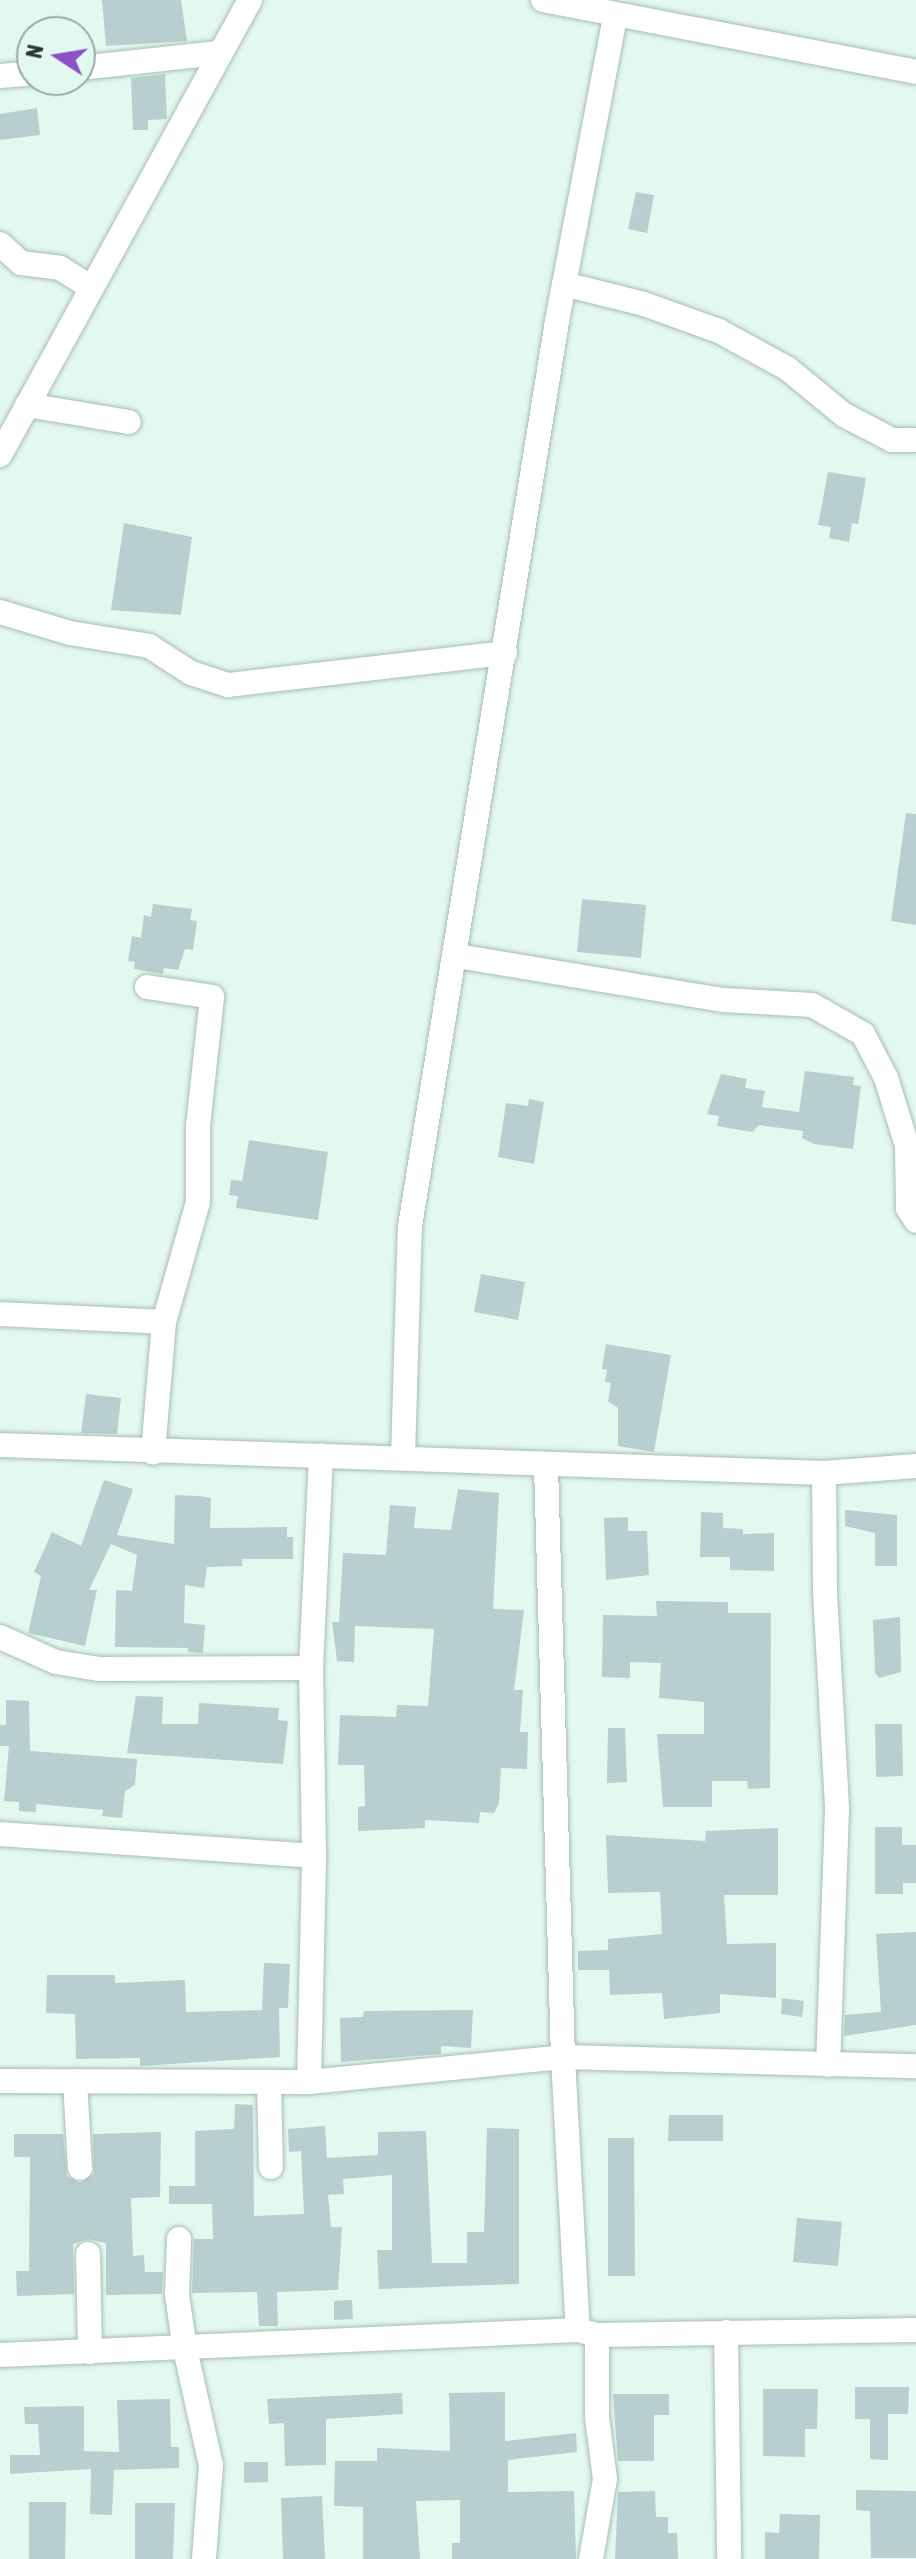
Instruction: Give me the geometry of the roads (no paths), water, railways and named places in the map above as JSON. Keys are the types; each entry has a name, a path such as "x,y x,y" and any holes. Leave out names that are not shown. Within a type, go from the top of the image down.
{"street":[{"path":"543,0 615,17 916,72"},
{"path":"0,455 218,53 240,5"},
{"path":"403,1457 410,1226 457,956 564,284 615,17"},
{"path":"96,66 218,53"},
{"path":"0,244 21,263 60,268 90,287"},
{"path":"564,284 644,304 719,331 788,369 844,415 892,440 916,440"},
{"path":"27,405 129,422"},
{"path":"0,612 70,633 149,646 191,673 228,685 505,653"},
{"path":"457,956 724,1000 812,1005 863,1034 886,1078 907,1146 908,1208 916,1221"},
{"path":"147,987 212,997 198,1126 198,1202 164,1322 153,1453"},
{"path":"0,1314 164,1322"},
{"path":"0,1445 153,1453 403,1457 546,1465 824,1473 916,1466"},
{"path":"309,2082 314,1856 311,1668 321,1455"},
{"path":"546,1465 563,2057 588,2333 605,2479 591,2559"},
{"path":"824,1473 825,1592 837,1810 828,2065"},
{"path":"0,1637 56,1662 99,1669 311,1668"},
{"path":"0,1834 314,1856"},
{"path":"0,2081 309,2082 563,2057 916,2066"},
{"path":"75,2081 80,2168"},
{"path":"269,2082 271,2167"},
{"path":"179,2239 177,2295 185,2349 211,2465 204,2559"},
{"path":"88,2254 90,2352"},
{"path":"0,2355 588,2333 916,2330"},
{"path":"726,2332 729,2559"}]}
